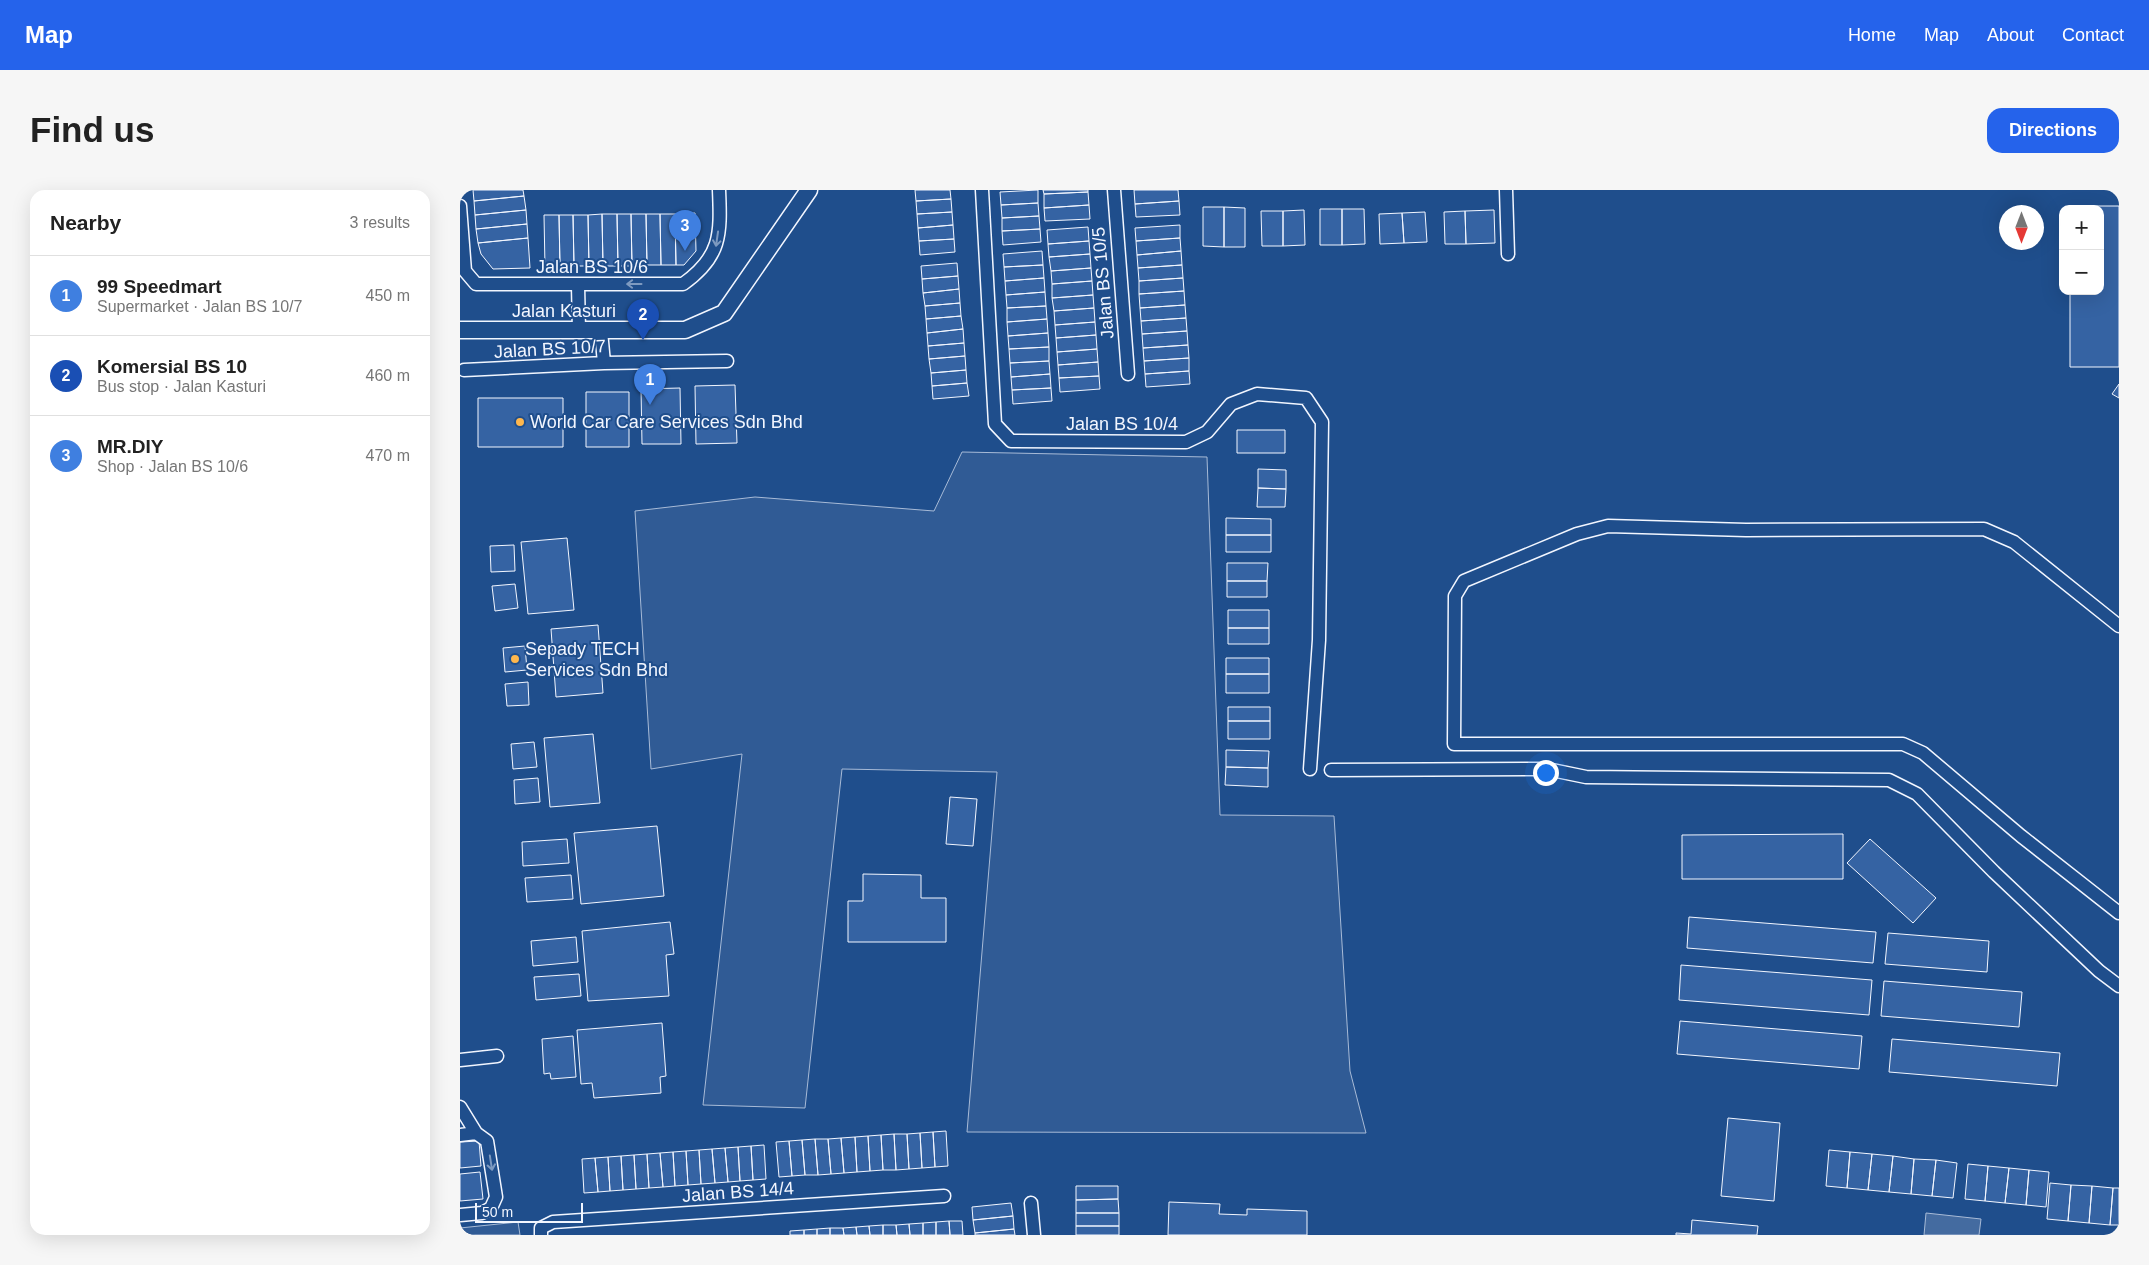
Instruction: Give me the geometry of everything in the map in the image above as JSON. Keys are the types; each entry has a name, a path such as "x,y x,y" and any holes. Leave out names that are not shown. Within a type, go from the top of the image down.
{"street":[{"name":"Jalan BS 10/6","path":"460,206 465,271 476,284 683,284 700,272 715,252 720,216 719,190"},
{"name":"Jalan Kasturi","path":"460,330 685,330 724,313 809,190"},
{"name":"Jalan BS 10/4","path":"982,190 995,424 1011,441 1186,442 1207,432 1231,404 1257,394 1306,398 1322,422 1319,640 1310,769"},
{"name":"Jalan BS 10/5","path":"1114,190 1128,374"},
{"path":"1506,190 1508,254"},
{"path":"578,285 579,331"},
{"path":"601,331 604,363"},
{"name":"Jalan BS 10/7","path":"464,370 604,363 726,362"},
{"path":"2119,626 2014,542 1984,529 1746,530 1608,526 1577,534 1464,581 1455,596 1454,744 1903,744 1923,753 2021,836 2119,912"},
{"path":"1331,770 1547,769 1586,777 1889,780 1917,794 2015,892 2099,971 2119,986"},
{"path":"460,1060 496,1056"},
{"path":"460,1107 476,1133 487,1141 496,1198 490,1208 482,1213 460,1215"},
{"path":"460,1135 476,1133"},
{"name":"Jalan BS 14/4","path":"541,1235 541,1228 553,1222 944,1196"},
{"path":"1031,1203 1034,1235"}],"shaded area":[{"path":"962,452 1207,457 1220,815 1334,816 1350,1071 1366,1133 967,1132 997,772 842,769 805,1108 703,1105 742,754 651,769 635,511 755,497 934,511"},
{"path":"1926,1213 1981,1219 1979,1235 1924,1235"},
{"path":"518,1222 520,1235 460,1235 460,1228"}],"building":[{"path":"473,190 523,190 524,196 474,201"},
{"path":"915,190 950,190 951,199 916,201"},
{"path":"1038,190 1038,203 1001,205 1000,192"},
{"path":"1043,190 1088,190 1088,192 1044,194"},
{"path":"1134,190 1178,190 1179,201 1135,204"},
{"path":"1088,192 1089,205 1044,208 1044,194"},
{"path":"524,196 526,210 475,215 474,201"},
{"path":"951,199 952,212 917,214 916,201"},
{"path":"1179,201 1180,215 1136,217 1135,204"},
{"path":"1038,203 1039,216 1002,218 1001,205"},
{"path":"1089,205 1090,219 1045,221 1044,208"},
{"path":"2104,206 2119,206 2119,367 2070,367 2070,295 2104,295"},
{"path":"1203,207 1224,207 1224,247 1203,246"},
{"path":"1224,207 1245,208 1245,247 1224,247"},
{"path":"1320,209 1342,209 1342,245 1320,245"},
{"path":"1342,209 1364,209 1365,244 1342,245"},
{"path":"526,210 527,224 476,229 475,215"},
{"path":"1304,210 1305,245 1283,246 1283,211"},
{"path":"1494,210 1495,243 1466,244 1465,211"},
{"path":"1261,211 1283,211 1283,246 1262,246"},
{"path":"1465,211 1466,244 1445,244 1444,212"},
{"path":"952,212 953,225 918,228 917,214"},
{"path":"1425,212 1427,242 1404,243 1402,213"},
{"path":"695,213 696,251 684,265 676,265 675,214"},
{"path":"1402,213 1404,243 1380,244 1379,214"},
{"path":"602,214 617,214 618,266 603,266"},
{"path":"602,214 603,266 589,266 588,215"},
{"path":"617,214 631,214 632,266 618,266"},
{"path":"631,214 646,214 647,265 632,266"},
{"path":"646,214 660,214 661,265 647,265"},
{"path":"660,214 675,214 676,265 661,265"},
{"path":"544,215 559,215 560,267 545,267"},
{"path":"559,215 573,215 574,266 560,267"},
{"path":"573,215 588,215 589,266 574,266"},
{"path":"1039,216 1040,229 1002,231 1002,218"},
{"path":"527,224 528,238 478,243 476,229"},
{"path":"953,225 954,239 919,241 918,228"},
{"path":"1180,225 1180,238 1136,241 1135,228"},
{"path":"1088,227 1089,241 1048,244 1047,230"},
{"path":"1040,229 1041,242 1003,245 1002,231"},
{"path":"528,238 530,268 493,269 481,254 478,243"},
{"path":"1180,238 1181,251 1137,255 1136,241"},
{"path":"954,239 955,252 920,255 919,241"},
{"path":"1089,241 1090,254 1049,257 1048,244"},
{"path":"1042,251 1043,265 1004,267 1003,254"},
{"path":"1181,251 1182,265 1138,268 1137,255"},
{"path":"1090,254 1091,268 1051,271 1049,257"},
{"path":"957,263 958,276 922,279 921,266"},
{"path":"1043,265 1044,278 1005,281 1004,267"},
{"path":"1182,265 1183,278 1139,281 1138,268"},
{"path":"1091,268 1092,281 1052,284 1051,271"},
{"path":"958,276 959,289 923,293 922,279"},
{"path":"1044,278 1045,292 1006,295 1005,281"},
{"path":"1183,278 1184,291 1139,294 1139,281"},
{"path":"1092,281 1093,295 1052,298 1052,284"},
{"path":"959,289 960,303 925,306 923,293"},
{"path":"1184,291 1185,305 1140,308 1139,294"},
{"path":"1045,292 1046,306 1007,308 1006,295"},
{"path":"1093,295 1094,308 1054,311 1052,298"},
{"path":"960,303 961,316 926,319 925,306"},
{"path":"1185,305 1186,318 1141,321 1140,308"},
{"path":"1046,306 1047,319 1007,322 1007,308"},
{"path":"1094,308 1095,322 1055,325 1054,311"},
{"path":"961,316 963,329 927,333 926,319"},
{"path":"1186,318 1187,331 1142,334 1141,321"},
{"path":"1047,319 1048,333 1008,336 1007,322"},
{"path":"1095,322 1096,335 1056,338 1055,325"},
{"path":"963,329 964,343 928,346 927,333"},
{"path":"1187,331 1188,345 1143,348 1142,334"},
{"path":"1048,333 1049,347 1009,349 1008,336"},
{"path":"1096,335 1097,349 1057,352 1056,338"},
{"path":"964,343 965,356 929,359 928,346"},
{"path":"1188,345 1189,358 1144,361 1143,348"},
{"path":"1049,347 1049,361 1010,363 1009,349"},
{"path":"1097,349 1098,362 1058,365 1057,352"},
{"path":"965,356 966,370 931,373 929,359"},
{"path":"1189,358 1189,371 1145,374 1144,361"},
{"path":"1049,361 1050,374 1011,377 1010,363"},
{"path":"1098,362 1099,376 1059,378 1058,365"},
{"path":"966,370 967,383 932,386 931,373"},
{"path":"1189,371 1190,384 1146,387 1145,374"},
{"path":"1050,374 1051,388 1012,390 1011,377"},
{"path":"1099,376 1100,389 1060,392 1059,378"},
{"path":"967,383 969,396 933,399 932,386"},
{"path":"2119,384 2119,398 2112,394"},
{"path":"735,385 737,443 696,444 695,386"},
{"path":"680,388 681,444 642,444 641,389"},
{"path":"1051,388 1052,401 1013,404 1012,390"},
{"path":"586,392 629,392 629,447 586,447"},
{"name":"World Car Care Services Sdn Bhd","path":"478,398 563,398 563,447 478,447"},
{"path":"1237,430 1285,430 1285,453 1237,453"},
{"path":"1258,469 1286,470 1286,489 1258,488"},
{"path":"1258,488 1286,489 1285,507 1257,507"},
{"path":"1226,518 1271,519 1271,535 1226,535"},
{"path":"1226,535 1271,535 1271,552 1226,552"},
{"path":"567,538 574,610 528,614 521,542"},
{"path":"514,545 515,571 491,572 490,546"},
{"path":"1227,563 1268,563 1267,581 1227,581"},
{"path":"1227,581 1267,581 1267,597 1227,597"},
{"path":"515,584 518,608 495,611 492,586"},
{"path":"1228,610 1269,610 1269,628 1228,628"},
{"path":"598,625 603,693 556,697 551,629"},
{"path":"1228,628 1269,628 1269,644 1228,644"},
{"name":"Sepady TECH Services Sdn Bhd","path":"525,646 527,670 505,672 503,648"},
{"path":"1226,658 1269,658 1269,674 1226,674"},
{"path":"1226,674 1269,674 1269,693 1226,693"},
{"path":"528,682 529,705 507,706 505,684"},
{"path":"1228,707 1270,707 1270,721 1228,721"},
{"path":"1228,721 1270,721 1270,739 1228,739"},
{"path":"593,734 600,803 550,807 544,738"},
{"path":"534,742 537,767 513,769 511,744"},
{"path":"1226,750 1269,751 1268,768 1226,767"},
{"path":"1226,767 1268,768 1268,787 1225,785"},
{"path":"538,778 540,802 515,804 514,780"},
{"path":"950,797 977,799 973,846 946,844"},
{"path":"657,826 664,896 581,904 574,833"},
{"path":"1843,834 1843,879 1682,879 1682,835"},
{"path":"567,839 569,863 523,866 522,842"},
{"path":"1870,839 1936,898 1913,923 1847,863"},
{"path":"863,874 921,875 921,898 946,898 946,942 848,942 848,901 863,901"},
{"path":"571,875 573,899 527,902 525,878"},
{"path":"1689,917 1876,932 1873,963 1687,948"},
{"path":"670,922 674,954 666,955 669,996 588,1001 582,931"},
{"path":"1888,933 1989,941 1987,972 1885,964"},
{"path":"576,937 578,962 533,966 531,941"},
{"path":"1681,965 1872,980 1869,1015 1679,1000"},
{"path":"579,974 581,996 536,1000 534,977"},
{"path":"1884,981 2022,992 2019,1027 1881,1016"},
{"path":"1680,1021 1862,1036 1859,1069 1677,1054"},
{"path":"662,1023 666,1076 660,1077 661,1093 594,1098 592,1083 581,1084 577,1030"},
{"path":"573,1036 576,1077 551,1079 550,1073 544,1074 542,1039"},
{"path":"1892,1039 2060,1053 2057,1086 1889,1072"},
{"path":"1728,1118 1780,1123 1774,1201 1721,1196"},
{"path":"946,1131 948,1166 935,1167 933,1132"},
{"path":"933,1132 935,1167 922,1168 920,1133"},
{"path":"920,1133 922,1168 909,1169 907,1134"},
{"path":"894,1134 907,1134 909,1169 896,1170"},
{"path":"894,1134 896,1170 883,1170 881,1135"},
{"path":"881,1135 883,1170 870,1171 868,1136"},
{"path":"868,1136 870,1171 857,1172 855,1137"},
{"path":"855,1137 857,1172 844,1173 841,1138"},
{"path":"841,1138 844,1173 831,1174 828,1139"},
{"path":"815,1139 828,1139 831,1174 818,1175"},
{"path":"815,1139 818,1175 805,1175 802,1140"},
{"path":"802,1140 805,1175 792,1176 789,1141"},
{"path":"479,1141 481,1166 460,1168 460,1142"},
{"path":"789,1141 792,1176 779,1177 776,1142"},
{"path":"764,1145 766,1179 753,1180 751,1146"},
{"path":"751,1146 753,1180 740,1181 738,1147"},
{"path":"738,1147 740,1181 728,1182 725,1148"},
{"path":"725,1148 728,1182 715,1183 712,1149"},
{"path":"712,1149 715,1183 701,1184 699,1150"},
{"path":"699,1150 701,1184 688,1185 686,1151"},
{"path":"1829,1150 1850,1152 1847,1188 1826,1186"},
{"path":"686,1151 688,1185 675,1186 673,1152"},
{"path":"673,1152 675,1186 663,1187 660,1153"},
{"path":"1850,1152 1872,1154 1868,1190 1847,1188"},
{"path":"660,1153 663,1187 649,1188 647,1154"},
{"path":"647,1154 649,1188 636,1189 634,1155"},
{"path":"1872,1154 1893,1156 1889,1192 1868,1190"},
{"path":"634,1155 636,1189 623,1190 621,1156"},
{"path":"621,1156 623,1190 610,1191 608,1157"},
{"path":"1893,1156 1914,1159 1911,1194 1889,1192"},
{"path":"608,1157 610,1191 598,1192 595,1158"},
{"path":"595,1158 598,1192 584,1193 582,1159"},
{"path":"1914,1159 1936,1160 1932,1196 1911,1194"},
{"path":"1936,1160 1957,1163 1953,1198 1932,1196"},
{"path":"1968,1164 1988,1166 1985,1201 1965,1199"},
{"path":"1988,1166 2009,1168 2005,1203 1985,1201"},
{"path":"2009,1168 2029,1170 2026,1205 2005,1203"},
{"path":"2029,1170 2049,1172 2046,1207 2026,1205"},
{"path":"480,1172 483,1199 460,1201 460,1174"},
{"path":"2050,1183 2071,1185 2068,1221 2047,1219"},
{"path":"2071,1185 2092,1186 2089,1223 2068,1221"},
{"path":"1076,1186 1118,1186 1118,1199 1076,1200"},
{"path":"2092,1186 2113,1188 2110,1225 2089,1223"},
{"path":"2113,1188 2119,1188 2119,1225 2110,1225"},
{"path":"1118,1199 1119,1213 1076,1213 1076,1200"},
{"path":"1169,1202 1220,1204 1219,1214 1247,1215 1247,1209 1307,1211 1307,1235 1168,1235"},
{"path":"1011,1203 1013,1216 973,1220 972,1207"},
{"path":"1076,1213 1119,1213 1119,1226 1076,1226"},
{"path":"1013,1216 1014,1229 975,1233 973,1220"},
{"path":"1692,1220 1758,1226 1757,1235 1676,1235 1676,1233 1691,1234"},
{"path":"949,1221 962,1221 963,1235 950,1235"},
{"path":"949,1221 950,1235 936,1235 936,1222"},
{"path":"936,1222 936,1235 923,1235 923,1223"},
{"path":"923,1223 923,1235 910,1235 909,1224"},
{"path":"909,1224 910,1235 897,1235 896,1225"},
{"path":"883,1225 883,1235 870,1235 869,1226"},
{"path":"883,1225 896,1225 897,1235 883,1235"},
{"path":"869,1226 870,1235 857,1235 856,1227"},
{"path":"1076,1226 1119,1226 1119,1235 1076,1235"},
{"path":"856,1227 857,1235 844,1235 843,1228"},
{"path":"830,1228 830,1235 817,1235 817,1229"},
{"path":"830,1228 843,1228 844,1235 830,1235"},
{"path":"817,1229 817,1235 804,1235 804,1230"},
{"path":"1014,1229 1015,1235 975,1235 975,1233"},
{"path":"804,1230 804,1235 790,1235 790,1231"}],"place":[{"name":"MR.DIY","path":"685,251"},
{"name":"Komersial BS 10","path":"643,340"},
{"name":"99 Speedmart","path":"650,405"},
{"name":"World Car Care Services Sdn Bhd","path":"520,422"},
{"name":"Sepady TECH Services Sdn Bhd","path":"515,659"}]}
